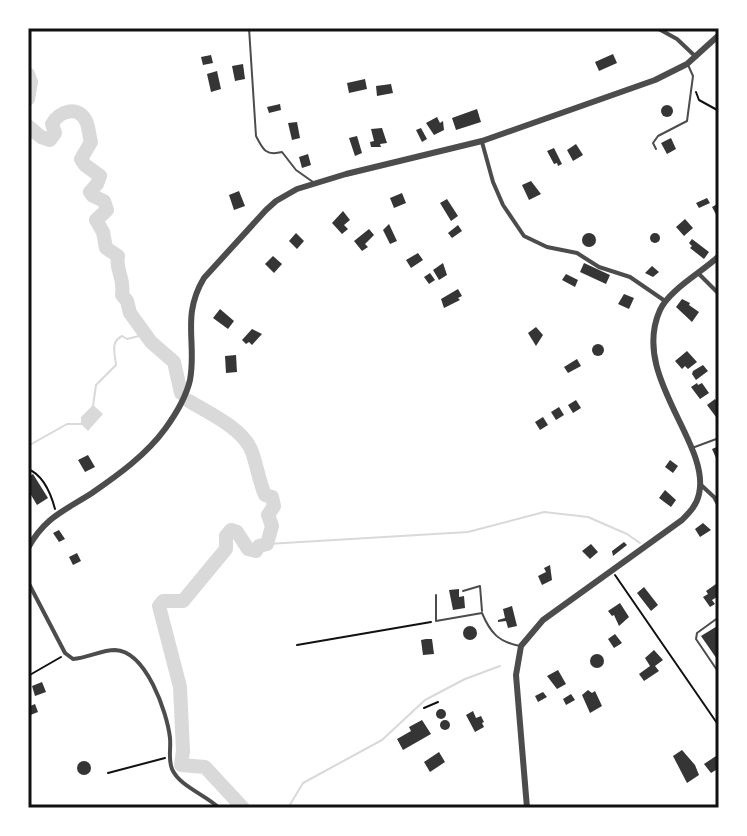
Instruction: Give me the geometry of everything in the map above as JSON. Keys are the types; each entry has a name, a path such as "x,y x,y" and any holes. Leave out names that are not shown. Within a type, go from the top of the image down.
{"street":[{"path":"657,28 677,39 696,57"},
{"path":"28,548 42,525 126,468 159,437 178,409 190,379 193,306 204,278 276,201 314,183 482,141 655,80 687,64 719,35"},
{"path":"482,141 503,205 524,236 547,247 577,253 599,267 630,277 665,301"},
{"path":"527,808 516,675 521,646 543,620 682,520 697,501 700,484 691,449 669,403 656,359 656,321 665,301 719,256"},
{"path":"699,274 719,294"},
{"path":"700,484 719,506"},
{"path":"28,582 65,653 73,659 115,650 127,652 138,661 164,707 170,756 177,777 219,808"}],"lane":[{"path":"249,28 256,136 263,150 271,155 282,152 296,170 314,183"},
{"path":"656,149 653,143 658,136 687,121 693,76 687,64"},
{"path":"691,449 719,438"},
{"path":"463,591 480,586 482,613 490,631 497,638 521,646"},
{"path":"436,595 436,621 482,613"},
{"path":"719,617 697,633 696,639 719,673"}],"path":[{"path":"692,86 699,100 719,111"},
{"path":"28,469 44,482 56,514"},
{"path":"612,571 719,726"},
{"path":"297,645 436,621"},
{"path":"28,676 57,662 65,653"},
{"path":"424,708 438,702"},
{"path":"108,773 170,756"}],"shaded area":[{"path":"93,405 103,414 88,431 81,424 81,417"}],"building":[{"path":"613,54 617,63 599,71 595,62"},
{"path":"211,55 213,63 203,65 201,57"},
{"path":"243,64 245,79 235,81 232,66"},
{"path":"217,71 221,89 211,92 207,74"},
{"path":"365,79 367,89 349,93 347,83"},
{"path":"391,84 393,93 377,96 376,86"},
{"path":"280,104 281,110 269,113 267,107"},
{"path":"667,105 673,111 667,117 661,111"},
{"path":"477,109 481,122 456,130 452,118"},
{"path":"437,117 440,123 443,121 444,130 434,135 426,123"},
{"path":"297,122 300,138 292,140 288,123"},
{"path":"382,128 387,143 380,144 381,147 371,147 370,142 374,141 371,129"},
{"path":"421,128 427,139 422,142 416,130"},
{"path":"357,136 362,153 355,156 349,138"},
{"path":"671,138 676,149 667,154 661,143"},
{"path":"576,144 583,155 573,161 567,150"},
{"path":"554,148 562,164 558,166 547,151"},
{"path":"308,154 311,165 302,168 299,157"},
{"path":"531,181 541,194 529,200 522,185"},
{"path":"239,191 245,206 234,210 229,195"},
{"path":"402,193 406,203 394,208 390,198"},
{"path":"707,198 710,203 699,208 696,203"},
{"path":"447,199 458,216 451,221 440,203"},
{"path":"719,203 719,220 712,207"},
{"path":"343,211 350,220 344,225 348,229 342,234 332,223"},
{"path":"685,219 693,228 684,236 676,227"},
{"path":"389,224 397,241 390,244 383,230"},
{"path":"458,225 462,231 452,238 448,233"},
{"path":"369,229 374,235 362,251 354,241"},
{"path":"296,233 304,241 297,249 289,241"},
{"path":"589,233 596,240 589,247 582,240"},
{"path":"655,233 660,238 655,243 650,238"},
{"path":"692,239 709,252 704,259 690,248"},
{"path":"418,253 423,260 411,268 406,260"},
{"path":"273,256 282,264 274,273 265,264"},
{"path":"443,263 447,275 439,280 433,270"},
{"path":"584,263 610,275 606,284 580,272"},
{"path":"652,266 659,272 653,277 645,273"},
{"path":"430,273 435,280 429,284 424,277"},
{"path":"566,274 578,280 575,287 562,280"},
{"path":"458,289 462,296 458,298 460,300 444,308 441,299"},
{"path":"624,294 634,298 629,309 618,304"},
{"path":"682,299 699,312 692,322 676,307"},
{"path":"220,309 234,321 228,329 213,318"},
{"path":"536,327 543,335 536,346 528,333"},
{"path":"252,329 262,334 252,345 249,342 246,344 242,340"},
{"path":"593,345 603,345 603,355 593,355"},
{"path":"687,351 697,362 688,369 685,366 682,369 675,361"},
{"path":"236,355 237,372 226,373 225,356"},
{"path":"577,359 581,366 568,373 564,367"},
{"path":"703,365 708,371 696,380 693,371"},
{"path":"702,383 709,393 700,399 691,387"},
{"path":"715,399 719,405 719,415 716,417 707,405"},
{"path":"576,400 581,408 573,413 568,405"},
{"path":"559,407 564,415 556,420 551,412"},
{"path":"543,417 548,425 540,430 535,422"},
{"path":"719,446 719,465 712,449"},
{"path":"88,455 95,467 85,472 78,460"},
{"path":"670,460 678,466 673,473 665,467"},
{"path":"33,474 48,498 37,505 28,490 28,477"},
{"path":"665,490 676,500 671,507 659,498"},
{"path":"703,523 711,530 700,537 695,529"},
{"path":"59,530 65,539 59,542 53,533"},
{"path":"624,542 627,545 613,556 612,551"},
{"path":"591,544 598,552 590,559 582,551"},
{"path":"77,553 81,561 73,565 69,557"},
{"path":"550,565 552,580 542,585 538,576 546,572 544,568"},
{"path":"716,584 719,600 717,597 712,600 715,604 710,607 703,597"},
{"path":"644,587 658,605 651,611 637,593"},
{"path":"459,589 459,597 464,596 465,608 453,610 449,590"},
{"path":"620,603 629,617 619,626 614,615 608,611"},
{"path":"512,606 517,626 508,628 506,621 498,620 505,618 503,609"},
{"path":"719,625 719,662 701,636"},
{"path":"470,626 477,633 470,640 463,633"},
{"path":"615,634 622,643 614,648 608,639"},
{"path":"432,639 434,654 423,655 421,640"},
{"path":"654,650 663,660 655,666 659,671 644,681 639,674 650,666 645,658"},
{"path":"597,654 604,661 597,668 590,661"},
{"path":"558,670 566,684 557,689 547,676"},
{"path":"42,682 46,692 35,696 32,686"},
{"path":"588,690 592,693 595,691 602,706 590,713 582,695"},
{"path":"543,692 547,697 538,702 535,696"},
{"path":"571,694 575,700 566,705 563,699"},
{"path":"35,704 38,712 28,716 28,707"},
{"path":"441,709 446,714 441,719 436,714"},
{"path":"473,711 476,718 481,716 484,722 484,727 475,732 466,715"},
{"path":"422,720 431,734 403,750 397,739"},
{"path":"445,720 450,725 445,730 440,725"},
{"path":"682,750 699,775 687,783 673,756"},
{"path":"439,752 445,762 430,772 424,762"},
{"path":"719,754 719,768 711,773 704,764"},
{"path":"84,761 91,768 84,775 77,768"}],"waterway":[{"path":"28,74 31,82 28,99"},
{"path":"28,126 50,140 55,133 52,124 64,113 74,111 86,121 91,142 81,159 100,176 90,192 104,201 107,210 96,220 103,232 106,248 118,256 122,295 130,313 151,342 174,362 181,393"},
{"path":"93,406 96,385 116,365 114,348 118,338 148,338"},
{"path":"189,401 242,436 252,452 265,495 272,497 274,506 268,515 272,526 267,544 259,546 256,551 248,549 237,532 231,530 226,536 226,549 183,601 163,601 159,606 180,687 181,765 205,767 243,808"},
{"path":"28,446 67,424 81,424"},
{"path":"267,544 468,532 544,512 588,517 640,543"},
{"path":"288,808 303,783 382,740 425,700 465,679 500,666"}]}
